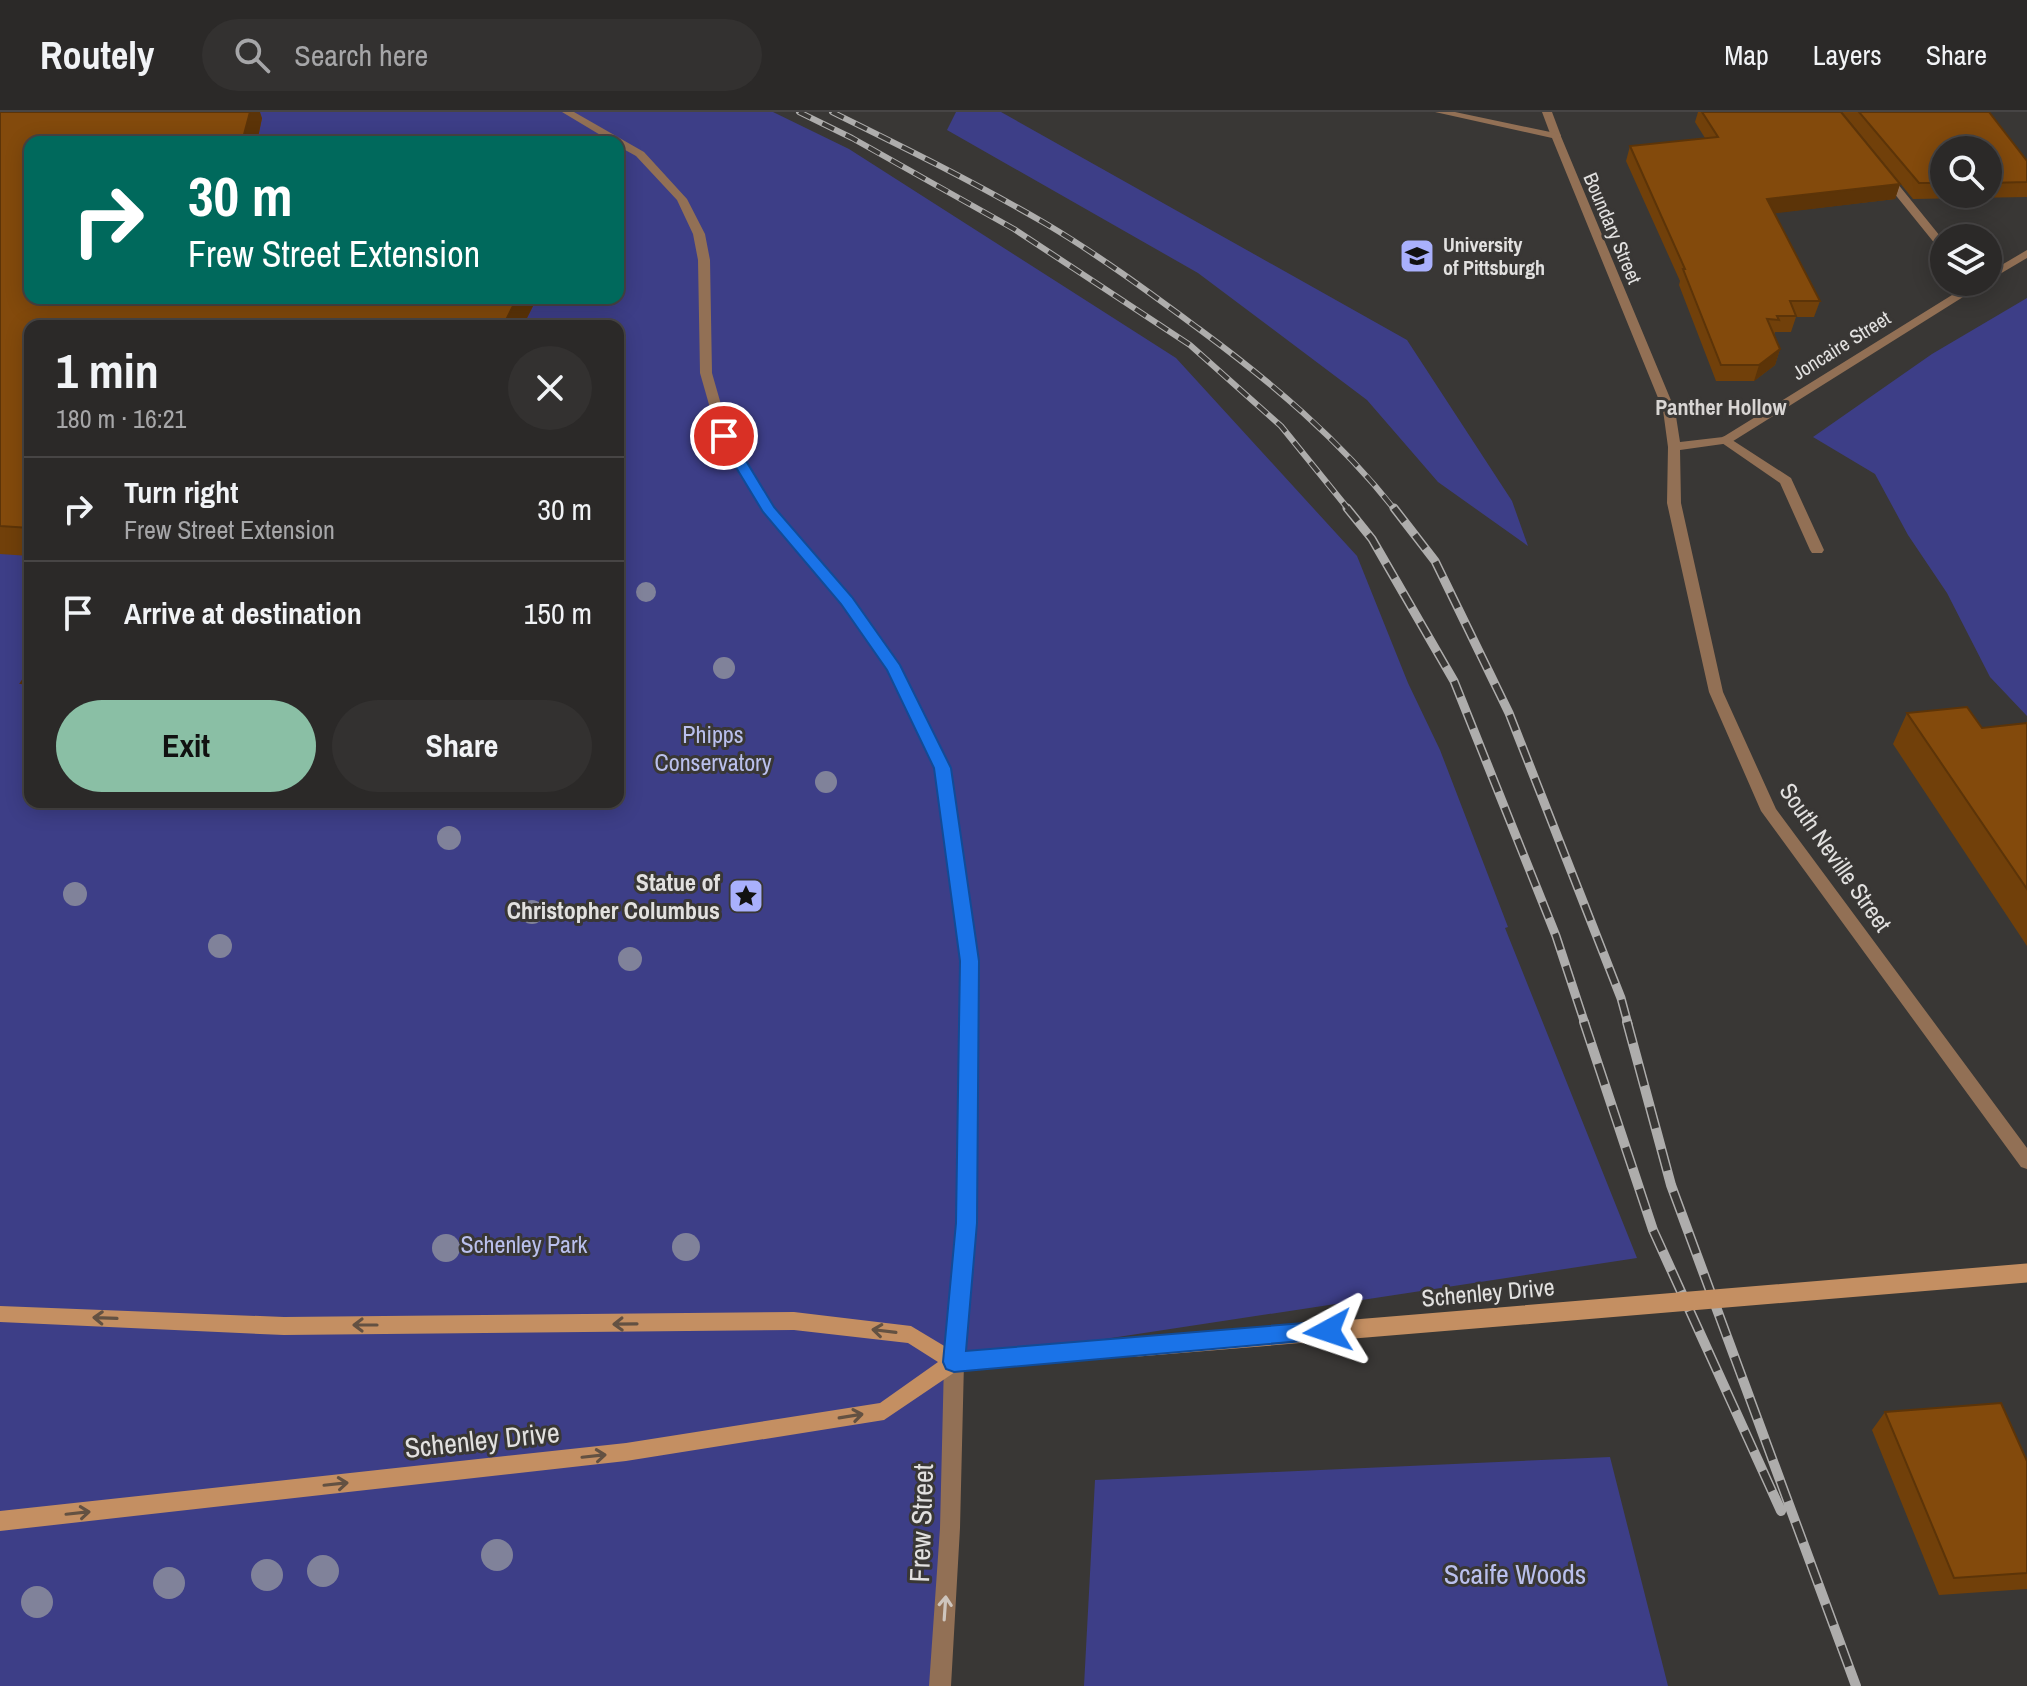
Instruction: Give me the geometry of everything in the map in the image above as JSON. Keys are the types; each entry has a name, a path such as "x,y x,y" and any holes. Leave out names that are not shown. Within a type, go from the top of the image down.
{"main road":[{"name":"Schenley Drive","path":"0,1521 626,1452 884,1411 954,1362 2027,1273"},
{"path":"0,1314 284,1326 794,1321 911,1335 954,1362"}],"street":[{"name":"Frew Street","path":"567,112 609,136"},
{"path":"1440,112 1556,136"},
{"name":"Boundary Street","path":"1547,112 1669,410 1674,447"},
{"name":"Frew Street","path":"624,145 640,154 682,199 699,234 704,260 706,373 724,436 768,509 846,600 894,669 942,768 969,961 967,1223 954,1362 950,1528 940,1686"},
{"path":"1874,162 1930,231"},
{"path":"2002,269 2027,253"},
{"name":"Joncaire Street","path":"1674,447 1726,440 1955,296"},
{"path":"1726,440 1786,481 1817,550"},
{"name":"South Neville Street","path":"1674,447 1674,503 1716,692 1769,811 2027,1162"}],"green space":[{"name":"Schenley Park","path":"0,112 773,112 849,149 1176,358 1357,556 1408,683 1440,750 1508,927 1505,928 1637,1258 954,1362 940,1686 0,1686"},
{"path":"956,112 1001,112 1407,340 1512,501 1528,546 1438,482 1367,400 1198,273 947,130"},
{"path":"2027,298 2027,716 1990,677 1947,593 1908,535 1875,474 1813,437 1932,354"},
{"name":"Scaife Woods","path":"1610,1457 1668,1686 1084,1686 1095,1480"}],"building":[{"path":"0,112 250,112 244,136 24,136 24,304 514,304 506,320 24,320 24,528 0,526"},
{"path":"1702,112 1841,112 1900,184 1767,199 1820,301 1790,301 1796,316 1767,319 1780,349 1759,365 1721,365 1685,269 1630,146 1718,137"},
{"path":"1859,112 1989,112 2027,161 2027,182 2002,183 2002,136 1930,136 1930,183 1919,183"},
{"path":"1967,707 1982,728 2027,723 2027,889 1907,713"},
{"path":"2001,1403 2027,1461 2027,1573 1954,1578 1885,1412"}],"railway":[{"path":"799,112 852,138 1014,229 1190,345 1281,426 1349,510"},
{"path":"832,112 1022,210 1125,275 1278,391 1328,436 1395,510"},
{"path":"1347,508 1372,539 1454,681 1556,936 1585,1024"},
{"path":"1394,508 1435,561 1509,713 1621,998 1628,1024"},
{"path":"1584,1022 1653,1230 1781,1511"},
{"path":"1627,1022 1671,1185 1856,1686"}],"place":[{"name":"University of Pittsburgh","path":"1417,256"},
{"name":"Statue of Christopher Columbus","path":"746,896"}],"district":[{"name":"Panther Hollow","path":"1721,407"}],"route":[{"path":"724,436 768,509 846,600 894,669 942,768 969,961 967,1223 954,1362 1328,1331"}],"park label":[{"name":"Phipps Conservatory","path":"713,748"}]}
